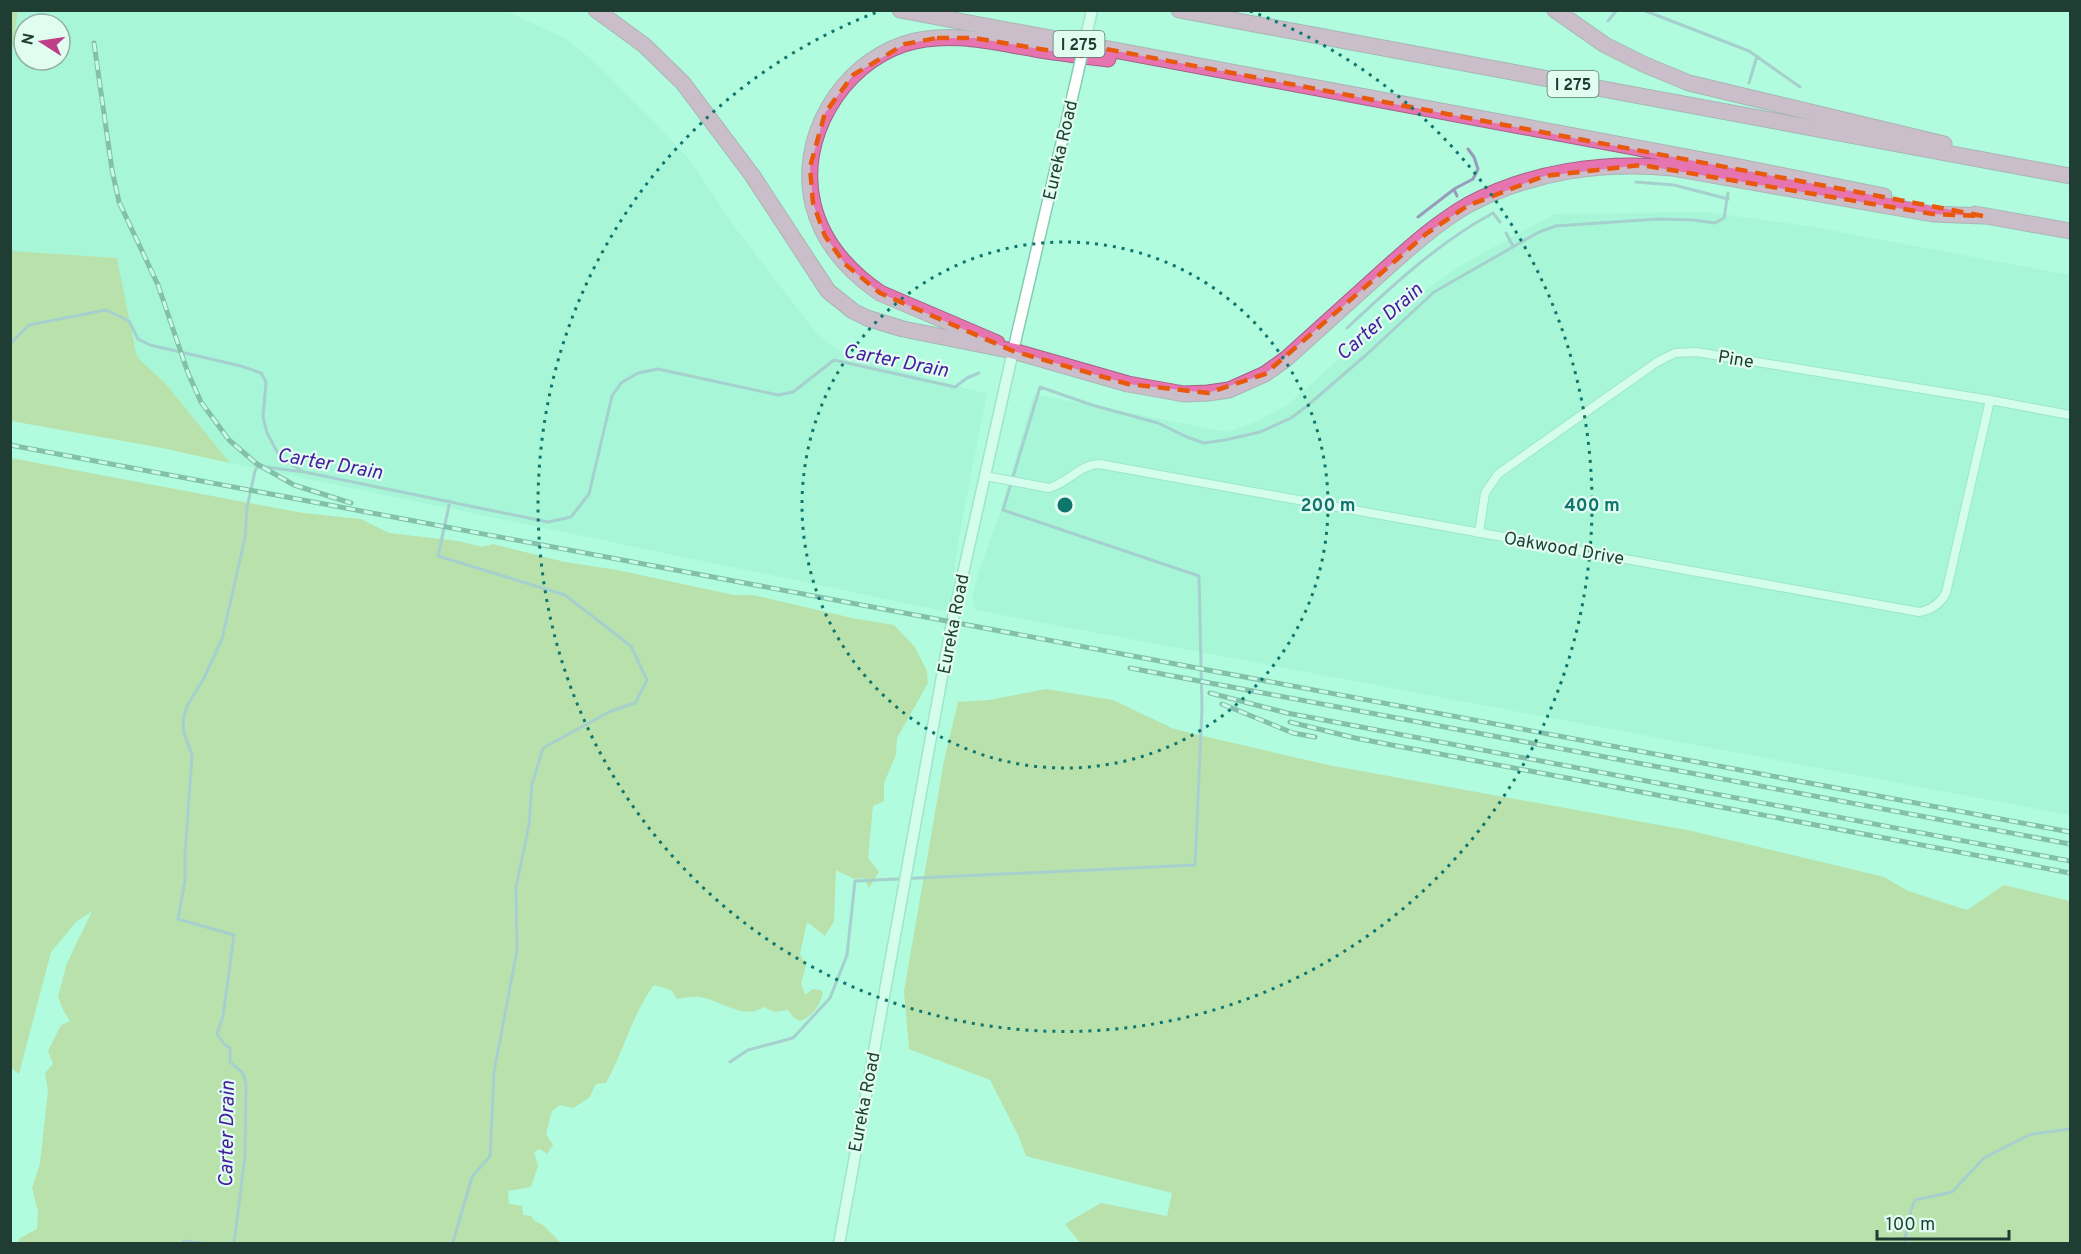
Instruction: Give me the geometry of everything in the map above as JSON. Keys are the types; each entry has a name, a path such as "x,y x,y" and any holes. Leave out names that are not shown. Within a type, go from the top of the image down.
{"highway":[{"path":"596,10 644,45 683,83 752,175 828,291 841,302 867,318 886,325 1013,351 1128,384 1184,394 1229,390 1265,374 1286,359 1426,234 1467,206 1501,190 1544,176 1619,165 1672,168 1933,214 1983,216"},
{"name":"I 275","path":"900,10 2070,231"},
{"name":"I 275","path":"1179,10 2070,176"},
{"path":"1556,10 1605,45 1689,83 1918,137 1948,145 1968,157"},
{"path":"1013,351 980,334 880,292 845,264 825,236 813,203 810,167 816,136 825,113 836,94 853,75 881,55 905,44 937,38 974,38 1114,60 1258,78"}],"street":[{"name":"Eureka Road","path":"839,1244 951,627 1092,10"},
{"name":"Pine","path":"1479,533 1485,493 1498,474 1657,362 1675,353 1696,352 2070,415"},
{"name":"Oakwood Drive","path":"985,476 1049,488 1085,467 1099,464 1912,612 1926,611 1941,602 1946,593 1989,400"}],"highlighted area":[{"path":"937,38 974,38 1082,56 1085,45 1983,216 1933,214 1641,165 1544,176 1467,206 1426,234 1265,374 1208,393 1128,384 1013,351 880,293 845,264 825,236 813,203 810,167 825,113 853,75 905,44"}],"shaded area":[{"path":"10,11 18,11 12,12 11,56"},
{"path":"18,11 506,11 568,40 602,69 689,159 733,225 814,330 827,342 856,359 987,394 959,536 949,612 230,463 166,384 137,357 117,258 13,251 11,247 10,56 12,45 12,72 72,72 72,12"},
{"path":"1707,212 1807,226 2070,275 2070,815 975,610 972,599 979,571 1000,513 1034,394 1227,432 1253,423 1288,405 1374,327 1461,265 1555,214"},
{"path":"11,247 13,251 117,258 137,357 166,384 230,463 162,448 11,421"},
{"path":"11,458 303,513 361,519 389,533 458,541 482,547 493,544 565,562 617,570 734,595 753,595 852,618 894,625 915,647 927,671 928,683 897,738 896,755 884,783 884,801 873,806 868,858 879,872 869,888 864,878 854,879 836,870 834,921 825,936 807,922 800,954 806,965 801,984 805,995 813,989 821,990 823,994 817,1007 808,1017 800,1021 788,1010 775,1012 763,1007 748,1012 700,997 677,999 671,990 654,985 634,1020 606,1083 596,1084 589,1098 573,1108 560,1105 552,1111 546,1134 553,1145 547,1154 540,1149 534,1152 538,1166 531,1187 508,1191 509,1204 522,1206 523,1215 531,1216 561,1243 18,1243 20,1238 37,1229 38,1212 32,1188 40,1163 48,1091 45,1073 53,1064 48,1051 61,1025 70,1021 58,996 67,963 92,911 76,922 51,952 19,1074 10,1067"},
{"path":"1046,689 1113,700 1174,729 1328,765 1692,831 1884,877 1908,891 1967,910 2004,885 2070,901 2070,1243 1080,1243 1065,1224 1101,1203 1167,1216 1172,1193 1026,1156 1019,1137 990,1080 909,1049 904,991 944,761 958,702 989,700"}],"waterway":[{"path":"1608,21 1617,10"},
{"name":"Carter Drain","path":"1643,10 1749,51 1800,87"},
{"name":"Carter Drain","path":"1749,83 1757,56"},
{"path":"1457,196 1454,189 1473,179 1478,169 1468,149"},
{"path":"1636,182 1674,185 1728,199"},
{"path":"1418,217 1454,191"},
{"path":"730,1062 748,1050 793,1038 830,998 847,955 855,881 1195,865 1202,709 1199,576 1003,510 1040,387 1092,405 1158,423 1204,443 1260,432 1291,418 1307,406 1434,292 1539,232 1556,226 1658,219 1715,223 1724,218 1728,193"},
{"path":"1347,328 1399,281 1454,237 1493,213 1500,222"},
{"path":"1506,233 1513,246"},
{"path":"10,344 29,325 106,310 129,321 138,339 150,345 241,366 261,373 266,382 263,417 267,433 280,457 302,471"},
{"name":"Carter Drain","path":"234,1244 245,1155 246,1084 243,1073 230,1062 230,1048 217,1034 223,1016 234,935 178,919 185,881 192,755 184,733 183,721 187,706 204,678 222,639 245,537 247,508 258,466 304,472 548,522 571,517 589,494 612,396 621,383 638,373 658,369 778,395 793,392 834,360 955,387 979,373"},
{"path":"450,501 438,556 565,595 631,646 647,680 635,703 611,711 543,748 532,784 529,825 516,887 517,950 494,1072 490,1156 472,1177 451,1244"},
{"path":"1904,1244 1915,1200 1952,1192 1984,1158 2021,1139 2032,1134 2070,1129"},
{"name":"Carter Drain","path":"181,1244 184,1241 210,1244"}],"railway":[{"path":"94,43 112,170 119,202 158,285 188,373 201,402 229,440 257,464 294,485 351,503"},
{"path":"10,445 2070,832"},
{"path":"1130,668 2070,844"},
{"path":"1210,693 1287,713 2070,861"},
{"path":"1222,704 1293,733 1315,737"},
{"path":"1290,722 1355,738 2070,873"}]}
